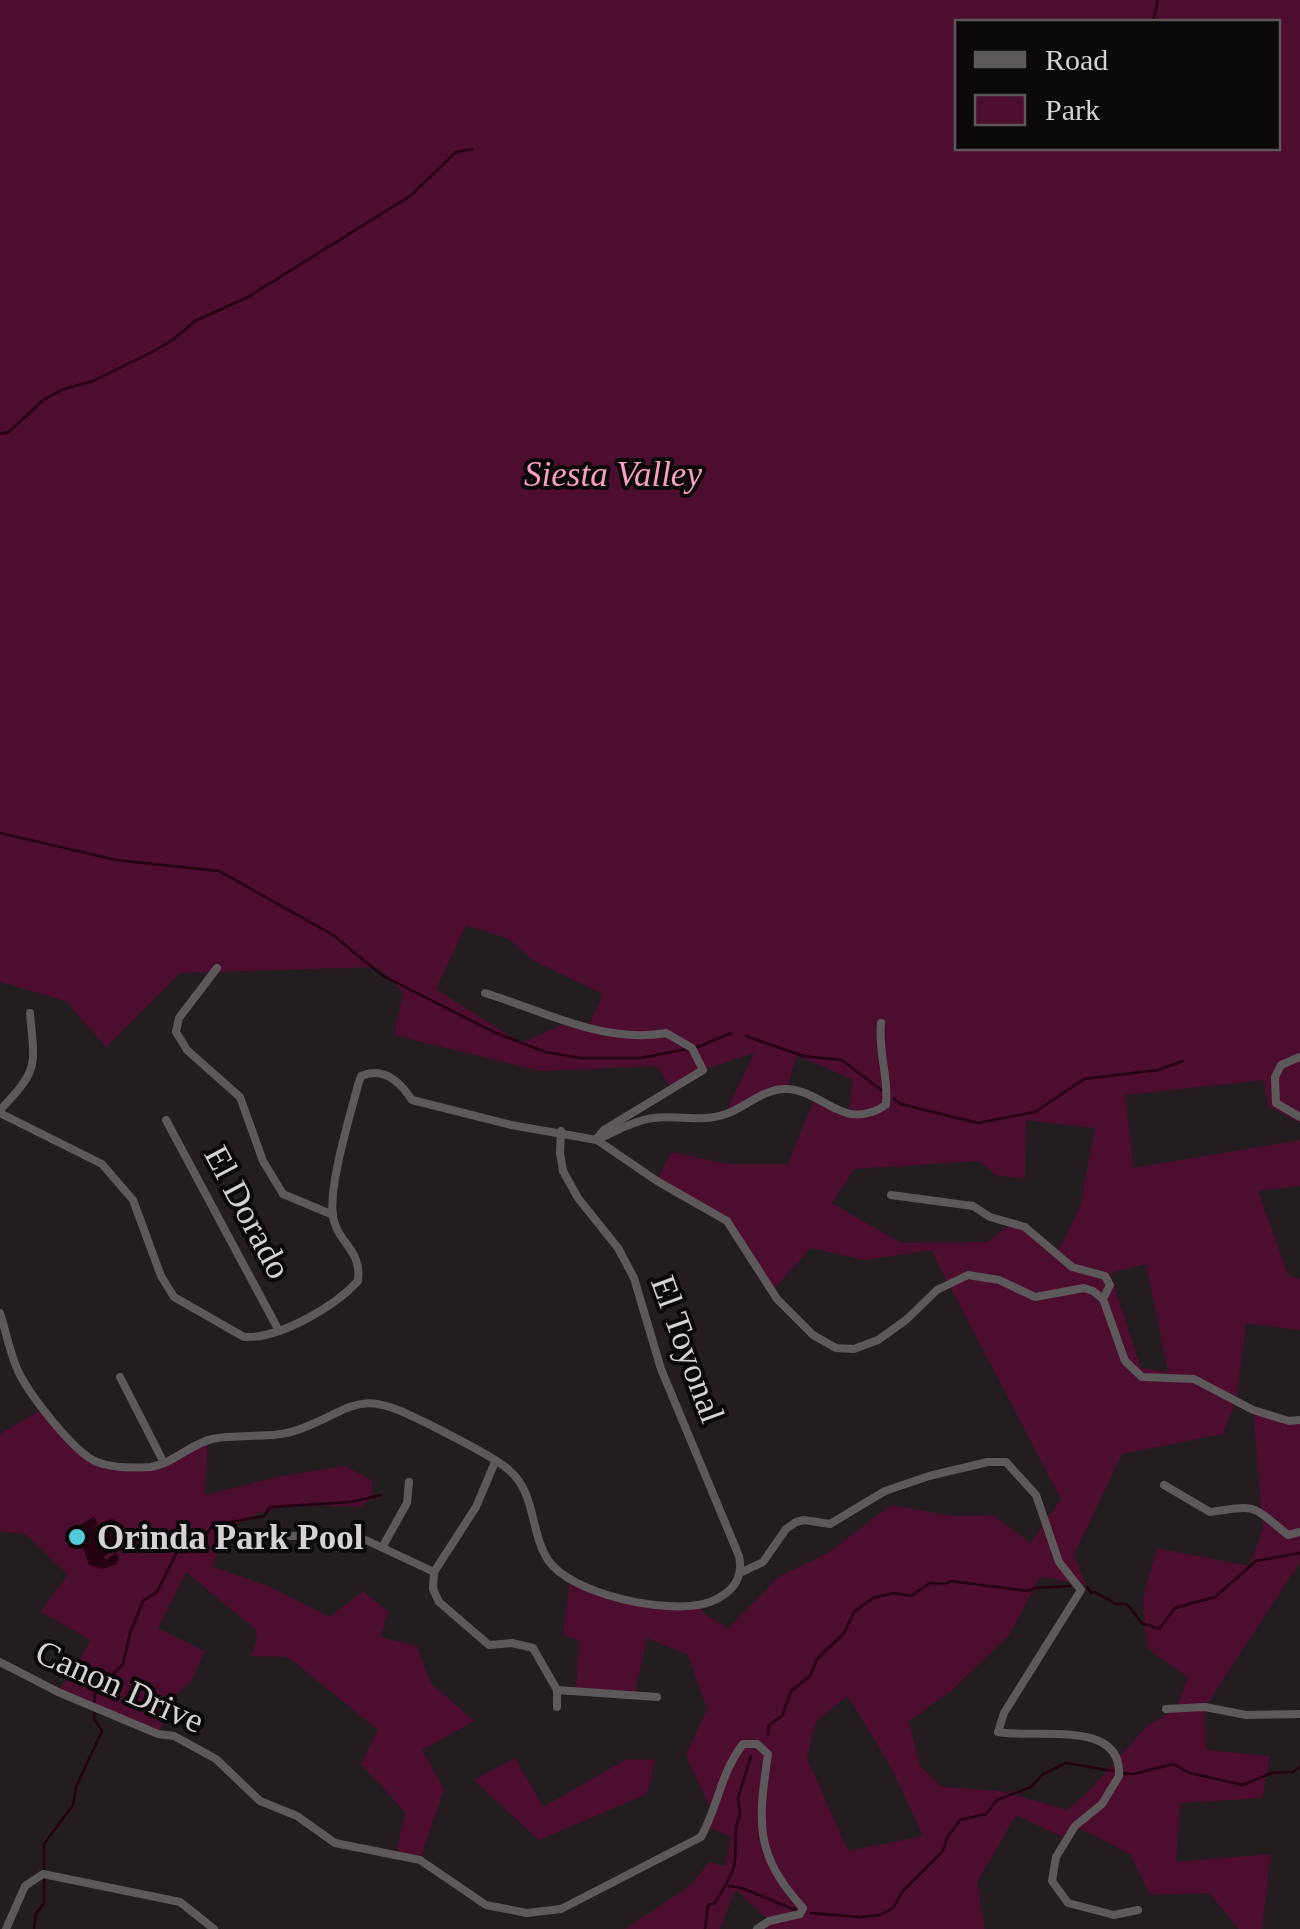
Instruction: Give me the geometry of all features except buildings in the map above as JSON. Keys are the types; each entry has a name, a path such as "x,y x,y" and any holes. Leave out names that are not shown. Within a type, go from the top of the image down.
{"street":[{"path":"217,968 179,1018 176,1032 186,1050 240,1097 263,1161 283,1194 332,1215"},
{"path":"484,993 610,1033 638,1038 666,1033 698,1055 703,1070 604,1130 596,1140"},
{"path":"30,1013 32,1073 0,1112 102,1164 133,1200 160,1276 174,1297 244,1337 280,1331 331,1304 358,1280 358,1258 332,1215 340,1153 362,1076 370,1072 388,1076 412,1100 511,1125 596,1140 656,1182 727,1221 778,1298 813,1335 836,1348 854,1348 878,1340 937,1290 968,1275 999,1280 1035,1297 1084,1288 1093,1290 1103,1300 1125,1361 1142,1377 1194,1380 1253,1410 1300,1420"},
{"path":"596,1140 648,1118 703,1119 725,1114 765,1094 787,1089 849,1114 870,1116 886,1105 888,1088 879,1051 881,1024"},
{"path":"1300,1056 1281,1065 1275,1078 1276,1103 1300,1118"},
{"name":"El Dorado","path":"166,1120 280,1331"},
{"name":"El Toyonal","path":"561,1132 563,1171 578,1198 618,1248 634,1278 662,1369 732,1536 742,1572"},
{"path":"891,1195 974,1206 990,1217 1024,1227 1038,1235 1064,1262 1105,1276 1110,1285 1103,1300"},
{"path":"0,1313 27,1387 85,1455 99,1463 153,1466 208,1440 286,1434 366,1402 387,1406 510,1471 526,1495 546,1557 556,1570 580,1586 626,1600 698,1605 726,1593 742,1572 763,1562 786,1529 796,1522 830,1524 886,1492 928,1476 988,1462 1006,1462 1036,1494 1059,1562 1081,1590 1004,1713 998,1732 1095,1736 1116,1755 1120,1776 1102,1804 1075,1826 1056,1857 1052,1881 1068,1903 1114,1915 1138,1910"},
{"path":"120,1377 164,1462"},
{"path":"495,1462 476,1507 434,1572 433,1589 439,1602 489,1645 512,1643 533,1648 556,1690 556,1707"},
{"path":"383,1546 407,1503 409,1482"},
{"path":"1164,1485 1210,1512 1254,1508 1288,1535 1300,1532"},
{"path":"290,1536 356,1535 434,1572"},
{"name":"Canon Drive","path":"0,1662 58,1692 216,1759 260,1802 297,1816 335,1843 420,1860 486,1905 527,1913 561,1908 701,1836 713,1814 728,1764 743,1744 757,1744 768,1754 760,1824 766,1856 804,1908 800,1914 769,1921 757,1929"},
{"path":"556,1690 656,1697"},
{"path":"1166,1710 1205,1707 1246,1716 1300,1714"},
{"path":"6,1929 26,1886 44,1874 180,1902 214,1929"}],"green space":[{"name":"Siesta Valley","path":"0,0 1300,0 1300,1123 1268,1106 1264,1080 1125,1095 1134,1168 1300,1140 1300,1186 1258,1191 1288,1275 1300,1279 1300,1330 1246,1323 1236,1401 1223,1434 1122,1454 1074,1555 1086,1584 1040,1577 1010,1634 950,1692 909,1721 920,1766 942,1787 1002,1791 1067,1810 1147,1726 1176,1709 1188,1677 1147,1648 1143,1598 1157,1548 1249,1566 1263,1528 1253,1410 1300,1420 1300,1562 1205,1707 1206,1750 1270,1756 1262,1798 1180,1803 1176,1862 1271,1854 1262,1929 1239,1929 1209,1893 1150,1895 1130,1854 1075,1826 1067,1839 1016,1815 977,1882 985,1929 757,1929 768,1920 736,1889 720,1929 625,1929 691,1885 709,1862 726,1866 731,1836 706,1827 713,1814 686,1755 707,1709 688,1655 647,1638 634,1696 576,1691 579,1640 563,1635 570,1581 626,1601 698,1605 728,1629 778,1577 828,1553 891,1505 952,1516 993,1515 1031,1543 1061,1499 931,1250 864,1260 811,1248 772,1291 732,1226 657,1181 671,1152 727,1164 788,1164 814,1100 848,1114 853,1080 797,1055 787,1089 765,1094 725,1114 754,1053 703,1070 673,1091 657,1066 540,1071 394,1035 403,993 378,967 180,973 106,1047 66,1001 0,982","holes":["466,925 509,939 532,960 603,994 588,1027 569,1022 521,1043 436,989","1026,1120 1095,1128 1080,1207 1057,1254 1036,1233 1007,1226 988,1242 901,1243 832,1203 854,1169 979,1161 995,1175 1025,1179","1146,1264 1167,1372 1141,1368 1110,1273","848,1696 891,1767 923,1836 848,1851 807,1758 816,1721"]},
{"path":"44,1408 73,1444 99,1463 153,1467 208,1440 205,1495 277,1477 345,1466 373,1481 371,1497 362,1507 289,1507 253,1515 224,1537 213,1567 268,1586 330,1617 363,1591 388,1611 381,1637 417,1646 430,1682 474,1721 422,1750 444,1789 420,1860 396,1855 405,1812 361,1764 378,1730 288,1657 251,1656 257,1640 255,1629 186,1572 158,1628 205,1651 192,1680 173,1698 158,1734 58,1692 91,1640 40,1612 68,1575 26,1534 0,1531 0,1434"},
{"path":"515,1758 543,1807 627,1759 655,1760 647,1794 539,1840 474,1780"}],"shaded area":[{"name":"Orinda Park Pool","path":"94,1517 98,1523 90,1529 112,1518 121,1530 121,1546 104,1556 106,1560 116,1553 117,1564 103,1569 89,1565 78,1532 80,1525"}],"waterway":[{"path":"1153,20 1158,0"},
{"path":"0,434 9,432 43,400 154,351 195,321 248,297 410,196 456,152 472,149"},
{"path":"0,833 116,860 219,871 333,935 383,976 496,1033 545,1052 581,1058 641,1058 687,1049"},
{"path":"695,1048 731,1033"},
{"path":"746,1036 803,1056 842,1060 881,1090"},
{"path":"894,1099 978,1123 1035,1112 1084,1079 1158,1070 1183,1061"},
{"path":"34,1928 36,1914 44,1903 44,1844 73,1805 76,1787 102,1731 94,1719 95,1694 123,1664 143,1601 157,1592 178,1550 207,1533 213,1525 264,1516 270,1507 351,1502 381,1495"},
{"path":"1087,1587 1091,1593 1116,1604 1127,1604 1142,1623 1159,1629 1175,1608 1215,1597 1256,1561 1300,1553"},
{"path":"768,1734 769,1725 782,1716 791,1691 810,1676 817,1659 844,1633 854,1612 873,1598 894,1593 911,1596 930,1583 951,1581 1028,1591 1070,1586"},
{"path":"705,1929 708,1905 715,1903 734,1866 740,1816 738,1798 751,1756"},
{"path":"811,1913 880,1915 893,1908 902,1892 942,1852 960,1820 986,1814 997,1800 1031,1787 1043,1774 1066,1763 1113,1771"},
{"path":"1121,1773 1134,1774 1173,1764 1190,1773 1243,1785 1271,1773 1293,1772 1300,1767"},
{"path":"729,1886 796,1910"}],"place":[{"name":"Orinda Park Pool","path":"77,1537"}]}
